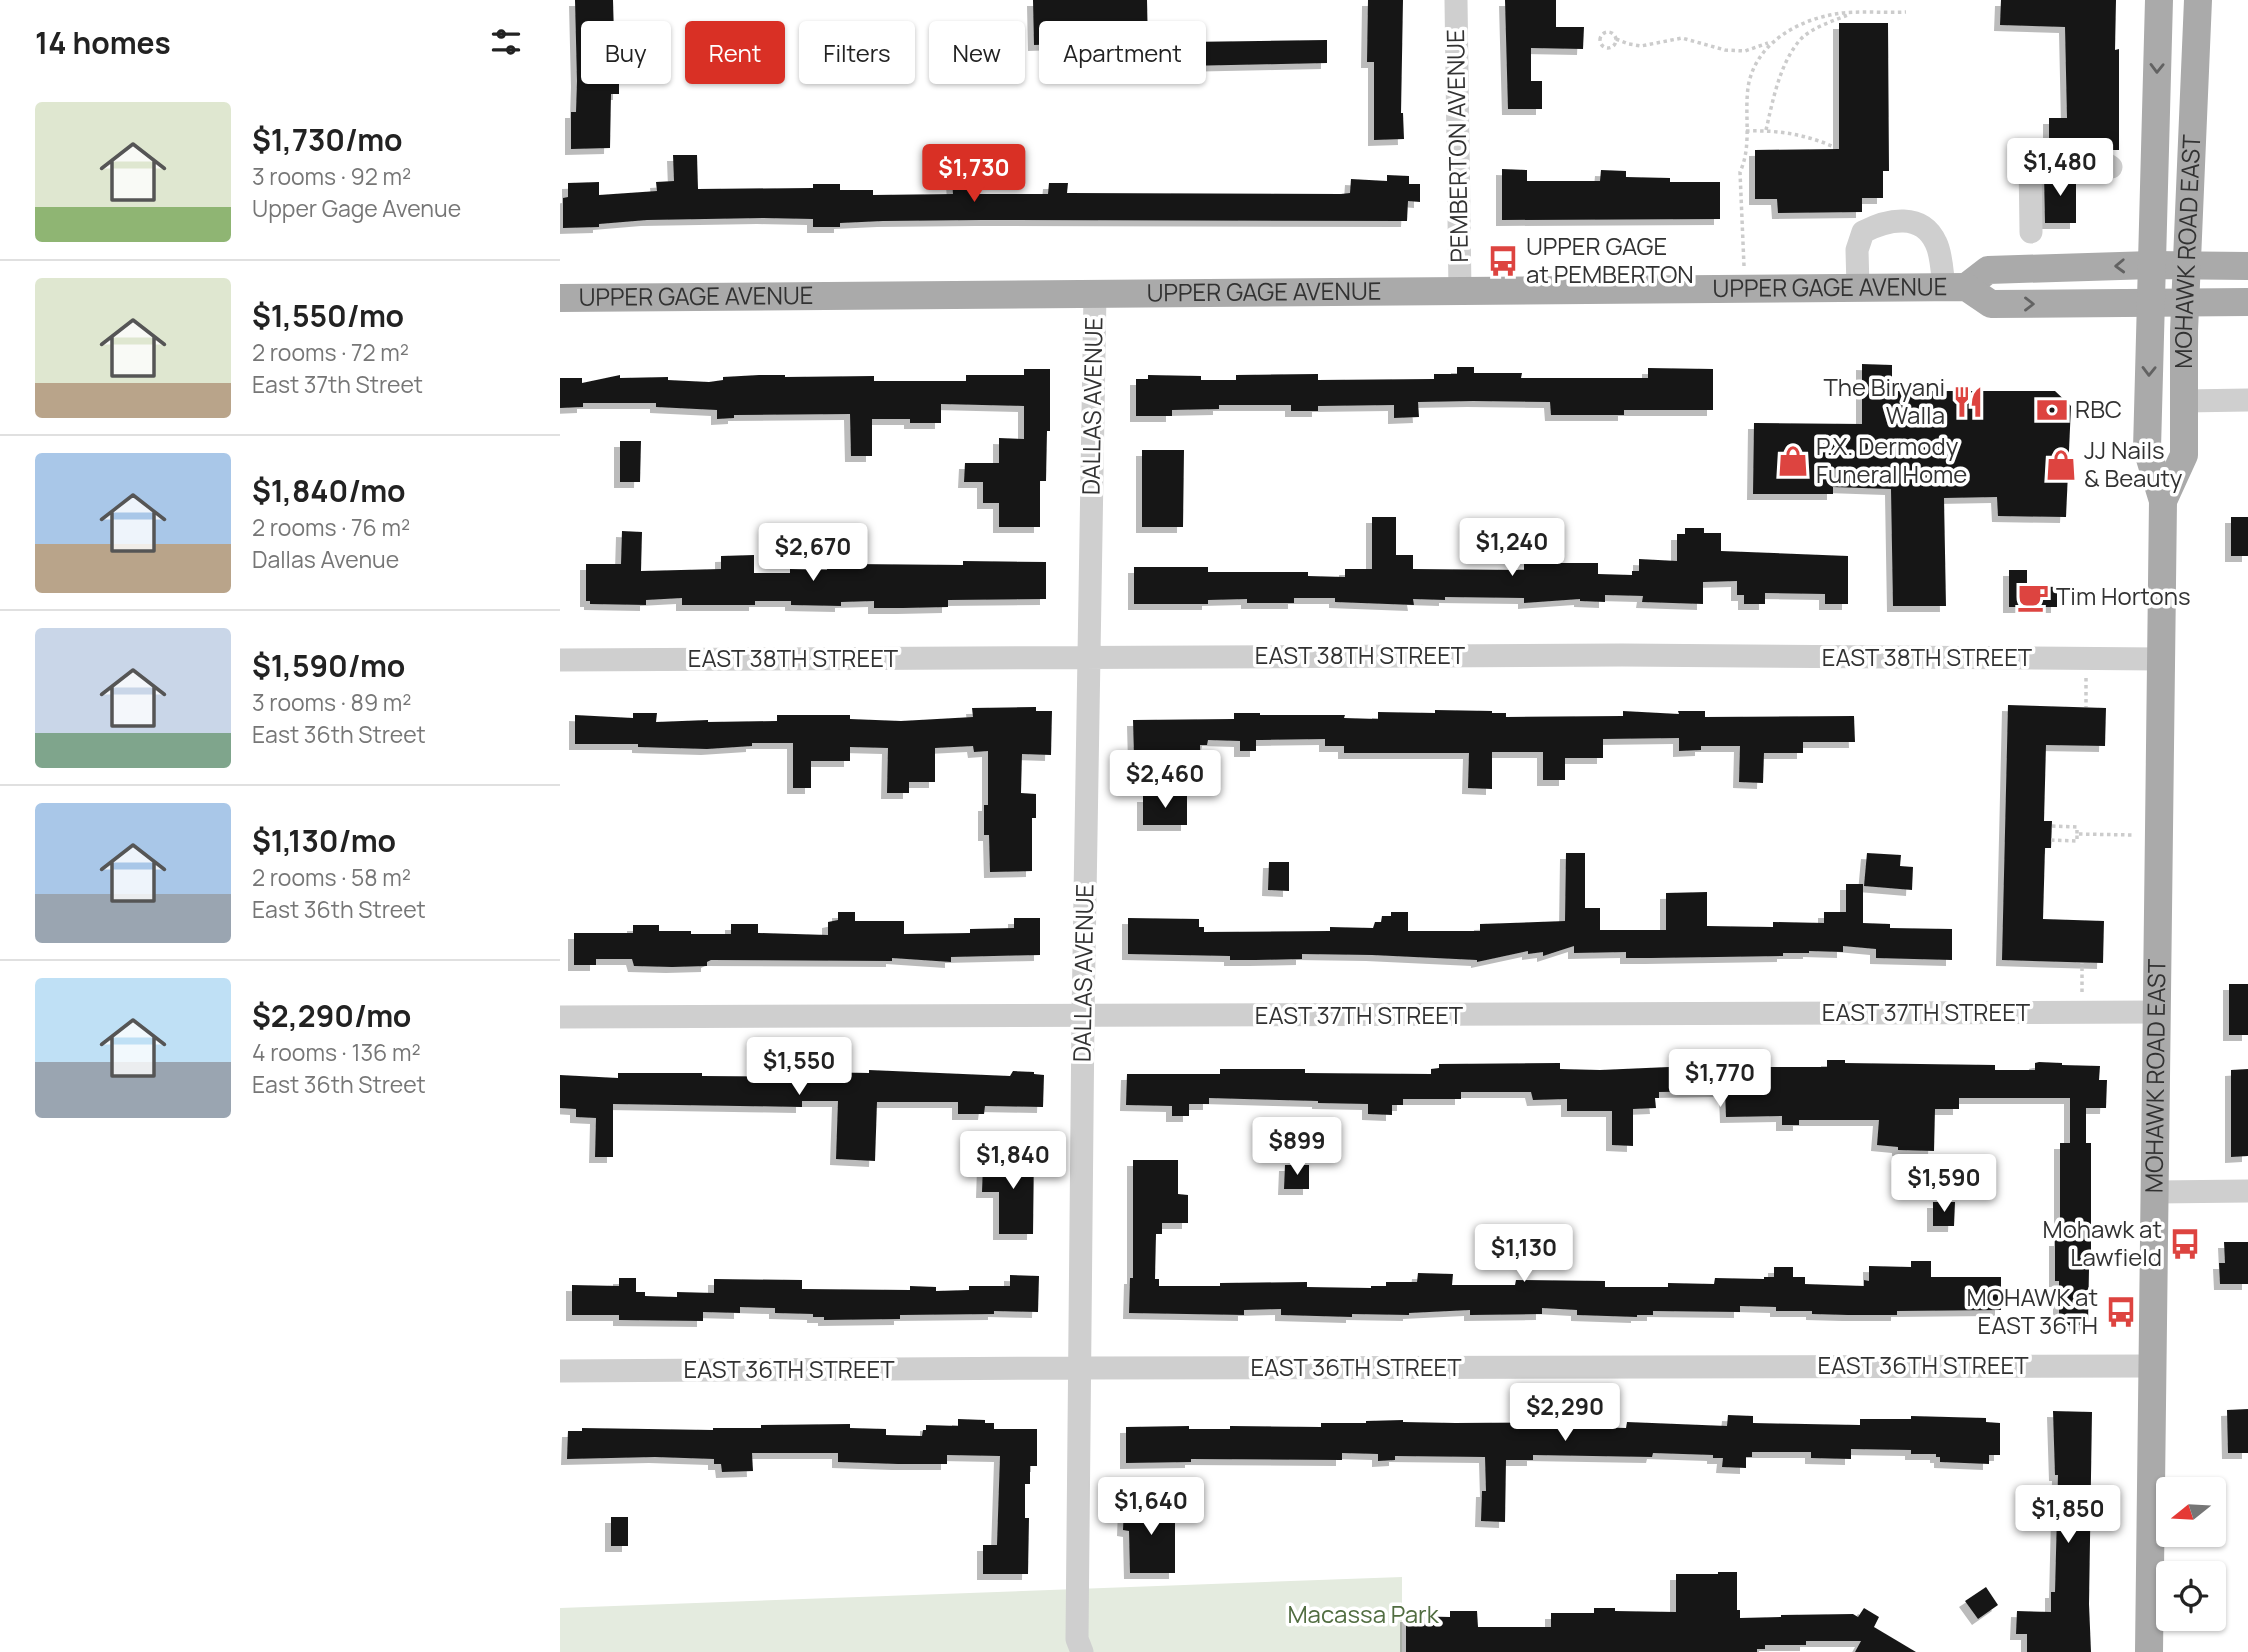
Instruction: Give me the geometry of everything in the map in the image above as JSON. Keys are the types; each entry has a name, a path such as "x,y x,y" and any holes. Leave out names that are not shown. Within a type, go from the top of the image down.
{"main road":[{"name":"MOHAWK ROAD EAST","path":"2149,1652 2163,501 2147,449 2159,0"},
{"name":"MOHAWK ROAD EAST","path":"2163,501 2184,455 2186,303 2199,0"},
{"name":"UPPER GAGE AVENUE","path":"1955,287 1989,270 2248,265"},
{"name":"UPPER GAGE AVENUE","path":"560,298 1955,287 1991,304 2248,302"}],"street":[{"name":"PEMBERTON AVENUE","path":"1456,0 1460,291"},
{"path":"2031,232 2030,160 2099,159 2111,167"},
{"path":"1858,288 1857,250 1863,232 1879,224 1909,220 1926,227 1937,244 1955,287"},
{"name":"DALLAS AVENUE","path":"1082,1652 1077,1639 1078,1368 1095,293"},
{"path":"2185,401 2248,400"},
{"name":"EAST 38TH STREET","path":"560,660 1622,655 2160,659"},
{"name":"EAST 37TH STREET","path":"560,1017 2158,1012"},
{"path":"2156,1192 2248,1191"},
{"name":"EAST 36TH STREET","path":"560,1371 2152,1366"}],"path":[{"path":"1616,39 1615,44 1608,49 1600,42 1600,37 1606,32 1616,39 1641,46 1682,38 1725,50 1745,51 1770,43 1801,24 1840,13 1906,12"},
{"path":"1766,130 1779,79 1799,40 1823,25 1851,13"},
{"path":"1744,289 1740,172 1746,158 1749,82 1770,43"},
{"path":"1746,131 1766,130 1815,139 1834,147"},
{"path":"2086,659 2086,707"},
{"path":"2051,840 2077,841 2077,827 2052,826"},
{"path":"2077,834 2161,835"},
{"path":"2082,963 2082,1013"}],"green space":[{"name":"Macassa Park","path":"1402,1577 1402,1652 560,1652 560,1608"}],"building":[{"path":"575,0 613,0 614,21 581,21 581,84 619,84 619,94 611,94 610,148 571,149 571,112 576,112"},
{"path":"1033,0 1147,0 1147,21 1039,21 1039,45 1034,45"},
{"path":"1368,0 1403,0 1401,113 1404,139 1374,140 1374,62 1367,62"},
{"path":"1505,0 1556,0 1556,27 1584,27 1583,49 1531,48 1531,81 1542,81 1542,109 1508,109"},
{"path":"2001,0 2116,0 2119,150 2099,145 2049,146 2049,118 2067,118 2065,27 2000,25"},
{"path":"1839,23 1888,23 1889,171 1883,171 1883,198 1862,198 1862,212 1778,213 1777,199 1755,199 1755,150 1839,149"},
{"path":"1327,40 1327,63 1206,66 1206,42"},
{"path":"673,155 697,155 698,189 813,188 813,184 840,184 840,190 873,190 873,195 953,194 952,180 969,180 969,194 1048,194 1049,183 1068,183 1067,193 1341,194 1350,193 1351,179 1387,181 1387,175 1409,176 1409,184 1420,184 1420,202 1408,201 1407,221 981,220 883,221 840,223 840,227 813,227 813,219 763,218 647,220 599,224 599,227 563,228 563,198 568,197 568,183 599,182 599,195 657,191 656,182 674,181"},
{"path":"1502,169 1527,170 1527,181 1600,181 1601,170 1626,171 1626,177 1670,178 1670,182 1720,182 1720,219 1502,220"},
{"path":"2076,173 2076,223 2045,223 2044,174"},
{"path":"1862,364 1892,365 1892,391 2055,391 2071,406 2066,517 1998,516 1997,497 1944,498 1946,606 1893,606 1891,489 1833,487 1833,494 1753,494 1754,423 1862,424"},
{"path":"1457,367 1474,367 1474,373 1522,373 1521,378 1648,378 1648,368 1713,369 1713,410 1624,410 1624,415 1551,415 1550,402 1473,401 1418,402 1419,417 1394,418 1394,405 1318,406 1318,411 1291,411 1291,405 1219,405 1219,409 1172,410 1172,416 1136,416 1136,379 1148,379 1148,375 1201,376 1201,380 1236,380 1236,375 1318,374 1318,380 1434,379 1434,374 1457,374"},
{"path":"1024,369 1050,369 1050,431 1047,431 1046,481 1040,481 1040,527 999,527 999,503 983,503 983,482 964,482 965,463 999,463 999,438 1024,439 1024,406 941,404 941,423 910,423 910,419 872,419 872,456 851,456 850,414 734,415 734,418 717,419 717,410 656,407 656,403 583,403 583,407 560,408 560,378 582,378 582,383 620,375 620,378 668,377 668,380 709,382 723,380 723,377 759,375 874,376 874,381 966,381 966,375 1024,375"},
{"path":"620,441 641,441 640,482 620,482"},
{"path":"1142,450 1184,450 1183,527 1142,527"},
{"path":"1372,517 1396,517 1396,555 1413,555 1413,569 1524,570 1524,563 1539,563 1539,554 1557,555 1557,563 1598,563 1598,574 1632,575 1632,571 1639,571 1639,559 1677,561 1677,534 1685,534 1685,528 1704,528 1704,533 1721,533 1721,551 1848,556 1848,604 1825,604 1825,594 1765,593 1765,604 1744,604 1744,595 1737,595 1737,581 1703,582 1703,604 1642,602 1643,596 1605,595 1605,602 1580,599 1524,603 1524,598 1445,597 1445,600 1413,599 1414,605 1335,602 1335,598 1294,598 1294,603 1247,603 1247,599 1208,600 1208,604 1134,604 1134,567 1208,567 1208,572 1308,572 1308,576 1345,577 1345,569 1372,569"},
{"path":"2231,517 2248,517 2248,556 2231,556"},
{"path":"622,531 642,532 641,571 721,569 721,556 754,555 754,573 790,573 790,569 827,570 827,560 853,560 853,564 963,565 963,561 1046,562 1046,599 948,600 948,607 903,608 874,608 874,601 841,602 841,606 791,605 791,601 755,601 755,605 682,605 682,598 646,600 646,605 590,604 590,601 586,601 586,564 621,564"},
{"name":"Tim Hortons","path":"2009,570 2027,570 2027,586 2057,587 2057,607 2009,607"},
{"path":"2008,705 2106,708 2105,746 2046,745 2044,821 2052,821 2051,848 2045,848 2043,919 2104,921 2103,963 2002,960"},
{"path":"1036,707 1036,711 1052,711 1051,755 1022,754 1021,793 1036,794 1036,818 1032,818 1032,871 990,872 989,835 984,835 984,805 988,805 988,751 974,752 973,746 935,748 935,782 909,782 909,793 887,793 888,748 850,747 850,761 811,761 811,788 793,788 793,743 752,743 752,746 707,749 638,747 638,744 575,744 575,715 633,718 633,713 657,713 656,722 777,721 777,715 850,715 850,719 901,721 973,717 972,708"},
{"path":"1435,710 1492,711 1506,713 1506,717 1623,716 1623,711 1679,714 1678,711 1705,711 1705,717 1854,716 1855,742 1803,742 1803,753 1764,753 1763,783 1739,782 1740,746 1701,746 1701,750 1679,751 1679,738 1603,739 1603,758 1565,758 1565,780 1543,780 1543,752 1492,752 1492,789 1468,788 1469,753 1344,753 1344,746 1325,746 1325,739 1256,740 1256,751 1240,751 1240,741 1208,740 1207,745 1200,745 1200,750 1160,750 1160,756 1134,756 1133,720 1234,719 1234,713 1345,715 1344,718 1378,719 1378,712 1435,713"},
{"path":"1143,796 1187,796 1187,825 1143,825"},
{"path":"1566,853 1585,853 1585,908 1600,908 1600,930 1666,930 1666,893 1707,892 1707,926 1773,927 1773,922 1824,923 1824,912 1846,912 1846,884 1863,884 1863,923 1890,924 1890,928 1952,929 1952,960 1876,958 1876,949 1843,946 1843,952 1809,951 1783,953 1783,956 1626,958 1626,952 1574,953 1574,946 1543,956 1543,952 1528,954 1528,951 1477,962 1372,955 1302,954 1302,959 1230,960 1230,956 1128,954 1128,918 1199,919 1199,927 1204,927 1204,932 1373,928 1375,922 1381,922 1382,916 1391,916 1391,912 1408,912 1408,931 1480,931 1480,924 1565,921"},
{"path":"1867,853 1901,855 1900,866 1913,867 1912,890 1864,886"},
{"path":"1269,862 1289,862 1289,891 1268,890"},
{"path":"838,912 855,912 855,921 904,921 904,934 970,933 970,929 1014,928 1014,918 1040,918 1040,955 951,957 951,962 892,958 892,961 711,960 707,962 707,966 672,967 634,966 632,959 596,959 596,965 574,965 574,933 633,933 633,925 659,925 659,931 731,934 731,924 758,924 758,933 828,935 828,922 838,920"},
{"path":"2229,984 2248,984 2248,1035 2229,1035"},
{"path":"1827,1060 1845,1060 1845,1063 1995,1065 1995,1070 2035,1070 2035,1063 2039,1062 2100,1066 2099,1080 2107,1080 2106,1108 2086,1108 2086,1143 2091,1143 2088,1325 2059,1325 2059,1281 2055,1281 2055,1240 2060,1240 2060,1143 2070,1143 2070,1098 1959,1098 1959,1109 1935,1109 1934,1151 1898,1150 1898,1147 1877,1145 1879,1120 1799,1120 1799,1125 1782,1125 1782,1116 1726,1117 1725,1091 1659,1092 1659,1098 1655,1098 1656,1108 1633,1109 1633,1146 1612,1145 1612,1111 1567,1111 1567,1099 1533,1100 1531,1092 1461,1092 1461,1099 1403,1099 1403,1105 1392,1105 1392,1115 1368,1114 1368,1104 1318,1101 1209,1098 1209,1104 1189,1104 1189,1116 1172,1116 1172,1106 1126,1105 1127,1074 1220,1074 1220,1069 1305,1069 1305,1073 1431,1074 1431,1069 1439,1068 1439,1064 1560,1063 1560,1069 1600,1070 1725,1061 1758,1061 1758,1067 1827,1067"},
{"path":"2248,1069 2248,1156 2231,1157 2231,1070"},
{"path":"869,1070 1010,1076 1013,1071 1034,1072 1044,1075 1043,1107 985,1106 984,1114 958,1114 958,1102 877,1102 875,1161 836,1159 838,1101 802,1101 802,1107 613,1104 613,1157 595,1157 596,1118 576,1117 576,1109 560,1108 560,1075 618,1078 618,1073 702,1073 702,1076 813,1077 813,1072 869,1073"},
{"path":"1004,1151 1034,1151 1033,1234 999,1234 999,1192 982,1192 983,1163 1004,1163"},
{"path":"1133,1160 1178,1160 1178,1194 1188,1195 1188,1223 1162,1223 1162,1234 1156,1234 1155,1279 1159,1279 1159,1286 1307,1282 1307,1287 1371,1288 1386,1286 1386,1282 1417,1282 1418,1273 1453,1274 1452,1285 1515,1285 1516,1280 1605,1281 1605,1287 1668,1287 1668,1283 1714,1284 1715,1278 1764,1279 1774,1277 1774,1267 1793,1267 1793,1277 1805,1277 1805,1284 1864,1286 1864,1280 1869,1281 1869,1266 1911,1267 1911,1261 1931,1261 1931,1277 2001,1277 2001,1310 1897,1311 1897,1315 1848,1315 1740,1306 1740,1312 1653,1311 1653,1315 1637,1317 1577,1315 1577,1310 1542,1308 1542,1314 1470,1315 1470,1310 1409,1315 1352,1314 1352,1317 1281,1315 1281,1309 1244,1310 1244,1315 1129,1313 1130,1278 1133,1278"},
{"path":"1285,1165 1309,1165 1309,1189 1284,1189"},
{"path":"1933,1202 1955,1202 1954,1226 1933,1226"},
{"path":"2224,1242 2248,1242 2248,1284 2220,1284 2219,1263 2225,1263"},
{"path":"1010,1275 1039,1276 1038,1312 994,1311 994,1314 900,1315 900,1319 824,1320 824,1317 813,1317 813,1314 775,1313 775,1308 740,1307 740,1313 703,1312 703,1321 619,1320 619,1315 572,1315 572,1285 619,1286 619,1278 636,1278 636,1292 645,1292 645,1296 677,1297 677,1292 714,1293 714,1279 802,1280 802,1289 910,1290 910,1286 936,1287 936,1291 969,1290 969,1286 1010,1286"},
{"path":"2248,1409 2248,1453 2228,1453 2227,1410"},
{"path":"2053,1411 2092,1412 2089,1604 2091,1652 2027,1652 2027,1634 2016,1634 2017,1611 2051,1612 2051,1592 2055,1592 2058,1475 2055,1475"},
{"path":"1728,1415 1753,1416 1753,1423 1860,1425 1860,1419 1911,1419 1911,1416 1986,1418 1986,1422 2000,1423 2000,1455 1989,1455 1989,1464 1940,1462 1940,1457 1936,1457 1936,1454 1911,1454 1911,1450 1851,1449 1851,1459 1811,1458 1811,1452 1752,1452 1752,1457 1746,1457 1746,1468 1722,1467 1723,1458 1713,1458 1713,1455 1533,1455 1533,1460 1506,1460 1505,1522 1481,1521 1482,1491 1486,1491 1485,1457 1395,1456 1395,1460 1378,1461 1378,1454 1342,1453 1342,1460 1191,1459 1191,1462 1126,1463 1126,1427 1321,1427 1321,1423 1403,1420 1455,1423 1590,1422 1590,1427 1626,1428 1627,1422 1727,1426"},
{"path":"958,1419 985,1420 985,1423 994,1423 994,1429 1037,1429 1037,1466 1030,1466 1030,1484 1025,1484 1025,1518 1029,1518 1028,1574 983,1574 983,1545 997,1545 1000,1456 947,1455 947,1464 898,1464 838,1462 838,1453 752,1453 753,1471 722,1472 721,1464 714,1464 714,1459 567,1459 568,1431 582,1431 582,1428 713,1430 761,1428 761,1425 850,1424 850,1428 886,1429 886,1435 922,1436 926,1425 958,1426"},
{"path":"1130,1502 1175,1502 1175,1573 1130,1573 1129,1531 1123,1530 1124,1505 1130,1505"},
{"path":"611,1517 628,1517 628,1546 611,1546"},
{"path":"1737,1572 1737,1610 1740,1610 1740,1618 1853,1614 1858,1617 1864,1608 1879,1617 1874,1627 1916,1652 1855,1652 1861,1641 1806,1641 1806,1645 1765,1645 1765,1649 1757,1649 1757,1652 1406,1652 1406,1616 1450,1617 1450,1611 1477,1611 1478,1627 1551,1627 1551,1613 1594,1613 1594,1608 1676,1612 1676,1574"},
{"path":"1986,1587 1998,1605 1978,1619 1965,1601"}],"place":[{"name":"UPPER GAGE at PEMBERTON","path":"1503,261"},
{"name":"The Biryani Walla","path":"1968,402"},
{"name":"RBC","path":"2052,410"},
{"name":"P.X. Dermody Funeral Home","path":"1793,461"},
{"name":"JJ Nails & Beauty","path":"2061,465"},
{"name":"Tim Hortons","path":"2033,597"},
{"name":"Mohawk at Lawfield","path":"2185,1244"},
{"name":"MOHAWK at EAST 36TH","path":"2121,1312"}]}
